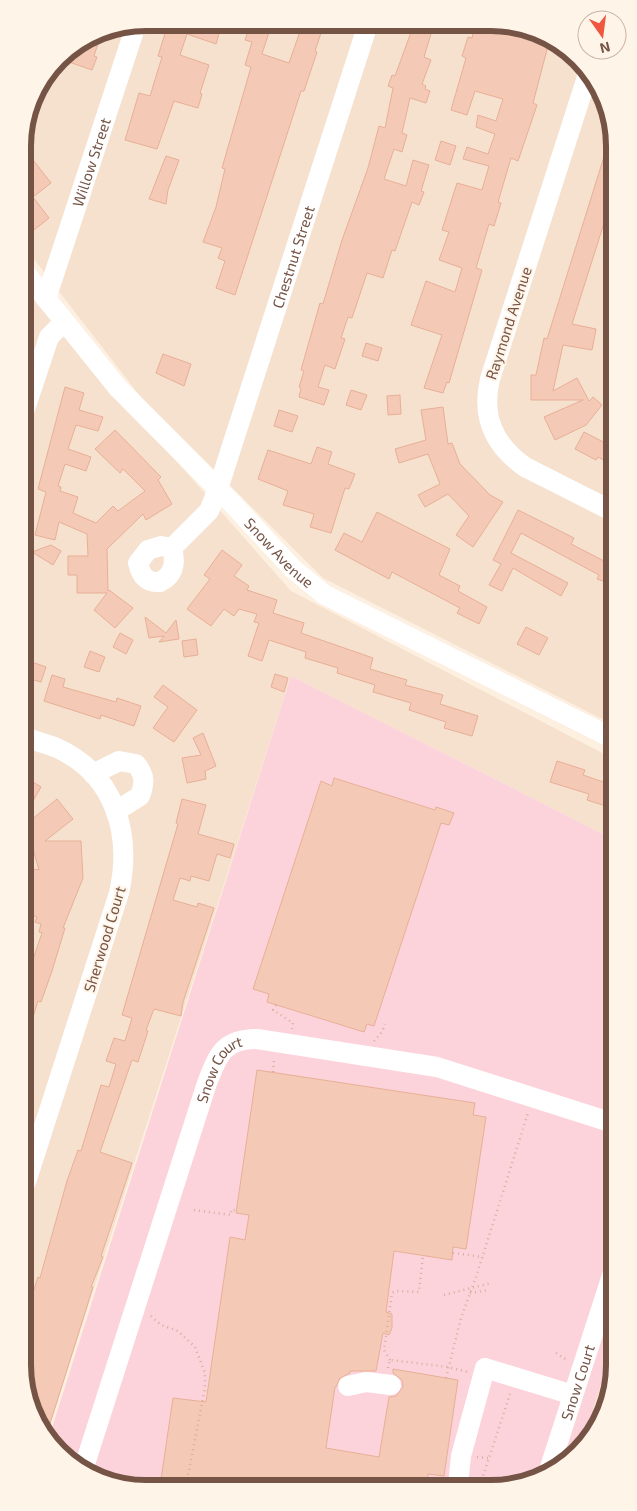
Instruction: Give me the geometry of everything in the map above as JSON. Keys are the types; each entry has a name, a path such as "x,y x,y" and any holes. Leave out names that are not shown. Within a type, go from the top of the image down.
{"street":[{"name":"Chestnut Street","path":"172,548 209,511 218,489 366,31"},
{"name":"Willow Street","path":"46,299 134,32"},
{"name":"Raymond Avenue","path":"585,82 490,379 486,402 493,434 512,458 524,467 606,508"},
{"name":"Snow Avenue","path":"31,280 118,388 218,489 293,569 325,595 606,735"},
{"path":"31,391 49,337 64,322"},
{"name":"Sherwood Court","path":"31,739 57,748 74,758 93,774 106,791 116,811 123,832 125,854 119,893 31,1166"},
{"path":"93,774 119,761 136,764 142,771 144,779 140,796 134,802 116,811"},
{"name":"Snow Court","path":"86,1462 207,1083 217,1058 228,1045 242,1040 257,1039 437,1067 606,1120"},
{"name":"Snow Court","path":"552,1462 606,1293"},
{"path":"459,1480 461,1456 485,1368 573,1394"},
{"path":"348,1386 366,1382 388,1384"}],"path":[{"path":"276,1005 273,1010 293,1023 290,1035"},
{"path":"372,1042 382,1032 385,1024"},
{"path":"272,1072 275,1052"},
{"path":"446,1378 461,1318 483,1257 530,1107"},
{"path":"194,1210 231,1215 231,1210 236,1210"},
{"path":"453,1253 483,1257"},
{"path":"388,1384 390,1360 384,1350 392,1293 396,1291 418,1292 423,1255"},
{"path":"444,1296 491,1283"},
{"path":"470,1293 488,1290"},
{"path":"152,1316 161,1325 178,1332 196,1347 205,1374 187,1480"},
{"path":"556,1353 572,1364"},
{"path":"390,1360 448,1367 474,1374"},
{"path":"481,1480 513,1385"}],"shaded area":[{"path":"146,31 506,32 535,40 561,55 582,76 597,102 602,116 606,146 606,721 323,578 140,396 31,255 31,139 33,124 40,102 55,76 70,60 95,43 109,37 124,33"},
{"path":"31,296 291,591 606,755 606,835 291,676 49,1426 37,1402 31,1365"},
{"path":"291,676 606,835 606,1369 587,1427 577,1441 567,1451 542,1468 521,1476 506,1479 146,1480 124,1478 95,1468 70,1451 51,1430"},
{"path":"606,1369 600,1402 587,1427"}],"building":[{"path":"166,31 220,31 216,44 187,34 180,55 209,65 200,93 202,94 198,108 174,101 157,149 125,140 139,93 150,96 162,57 158,56"},
{"path":"248,31 269,31 262,54 289,63 300,31 322,31 315,51 317,52 304,91 301,91 235,295 216,288 225,261 218,258 222,248 203,242 216,207 225,169 222,168 251,67 245,65 252,42 245,40"},
{"path":"411,31 432,31 424,57 431,60 422,84 426,86 425,89 430,91 426,103 410,98 402,133 407,135 402,152 394,149 384,179 406,186 413,160 429,165 421,191 424,192 419,205 412,202 395,251 392,250 383,278 367,273 352,318 348,317 341,338 345,339 335,369 325,365 318,387 329,390 324,405 299,397 301,388 299,387 304,371 301,370 320,303 323,304 342,240 368,168 379,126 385,128 393,88 388,86 392,75 395,76"},
{"path":"474,31 506,32 521,35 548,47 533,103 537,105 518,161 511,158 498,202 501,203 494,226 489,224 476,268 482,270 449,383 447,382 443,393 424,388 442,335 411,325 426,281 455,292 462,268 439,260 449,232 442,230 457,183 482,190 489,166 463,159 467,147 488,154 495,134 476,127 478,115 496,121 503,99 475,91 467,115 451,110 466,58 462,56 468,37 472,38"},
{"path":"99,41 94,56 97,57 92,70 69,62 82,51"},
{"path":"441,141 456,146 450,165 435,160"},
{"path":"606,150 606,217 572,324 596,329 592,350 563,345 553,391 577,378 589,401 593,397 602,405 586,425 555,440 544,417 583,400 531,400 531,375 536,375 544,338 547,339"},
{"path":"166,156 179,160 168,190 166,204 149,199"},
{"path":"31,157 51,183 33,197 49,218 34,230 31,226"},
{"path":"366,343 382,348 378,361 362,356"},
{"path":"163,354 191,364 184,386 156,373"},
{"path":"65,387 84,393 79,410 103,417 98,431 76,425 68,449 91,457 86,471 65,464 58,486 61,487 60,491 78,497 73,513 96,523 113,506 118,511 145,491 123,469 120,473 95,449 115,430 161,477 158,480 172,504 146,520 143,514 107,549 108,591 133,608 115,628 94,610 107,593 77,593 77,575 68,575 68,556 88,556 87,534 59,522 55,540 35,535 46,492 38,489"},
{"path":"351,390 367,395 361,410 346,405"},
{"path":"400,395 401,414 388,415 387,396"},
{"path":"443,407 448,444 452,443 460,464 490,495 503,502 473,547 456,535 469,516 448,494 425,507 418,495 440,484 428,454 399,463 395,449 426,440 421,410"},
{"path":"279,410 298,416 292,432 274,426"},
{"path":"584,432 606,443 606,461 598,457 596,460 575,449"},
{"path":"317,447 332,452 328,464 355,474 349,489 345,488 331,533 310,527 314,514 283,505 288,491 258,479 268,450 311,464"},
{"path":"518,510 574,538 571,544 606,562 606,582 597,579 599,575 521,533 511,553 568,583 561,596 513,568 502,591 489,585 501,564 493,560"},
{"path":"377,512 450,549 439,575 460,586 458,591 487,607 479,624 457,613 460,608 392,572 389,579 335,550 344,533 362,542"},
{"path":"51,545 61,551 53,565 32,552"},
{"path":"222,550 242,565 234,576 249,586 247,590 277,600 273,613 304,623 301,633 373,658 370,669 407,680 405,685 443,695 440,704 478,716 472,736 444,728 446,722 409,710 411,703 373,692 375,685 337,673 338,668 305,658 306,652 269,640 262,661 248,656 259,623 254,622 257,614 239,609 234,616 224,609 211,626 187,609 210,579 204,575"},
{"path":"145,617 166,633 176,620 179,639 159,642 164,636 149,638"},
{"path":"526,627 548,638 539,655 517,644"},
{"path":"120,633 133,640 126,654 113,647"},
{"path":"196,639 198,655 184,657 182,641"},
{"path":"90,651 105,657 99,672 84,667"},
{"path":"32,662 46,667 41,682 31,679"},
{"path":"275,674 288,678 284,692 271,687"},
{"path":"52,675 65,679 63,687 116,702 117,698 141,706 134,726 101,715 100,719 44,701"},
{"path":"163,685 197,710 174,742 153,728 168,707 154,697"},
{"path":"203,733 216,766 205,771 206,779 187,783 182,758 201,755 193,738"},
{"path":"557,761 585,770 583,775 606,783 606,806 587,800 589,794 550,782"},
{"path":"334,778 435,810 436,807 454,813 449,825 441,823 374,1026 367,1024 364,1032 267,1002 269,994 253,989 321,781 332,786"},
{"path":"31,781 41,787 31,804"},
{"path":"57,799 73,819 45,841 81,841 83,878 63,928 65,928 41,1002 38,1001 31,1023 31,965 42,933 39,932 41,924 35,922 37,917 31,915 31,869 39,870 31,842 31,820"},
{"path":"182,799 206,805 198,834 234,844 230,858 217,854 209,881 191,876 190,881 180,878 173,900 197,907 198,903 214,908 183,1002 181,1016 154,1009 146,1030 148,1031 138,1062 132,1060 100,1152 132,1163 101,1256 103,1257 91,1287 93,1287 49,1426 37,1402 32,1380 31,1299 38,1277 40,1278 67,1181 78,1150 81,1151 101,1085 109,1087 116,1064 106,1061 114,1038 125,1041 132,1018 122,1015 178,824 176,823"},
{"path":"257,1070 475,1103 473,1115 486,1117 466,1249 453,1247 452,1260 394,1251 386,1312 392,1314 392,1328 389,1335 383,1333 376,1371 350,1371 350,1373 340,1378 335,1387 326,1448 379,1457 389,1397 396,1396 403,1387 402,1380 393,1373 393,1369 458,1380 444,1476 428,1474 427,1480 161,1480 173,1398 206,1402 230,1237 245,1240 249,1215 236,1213"}]}
